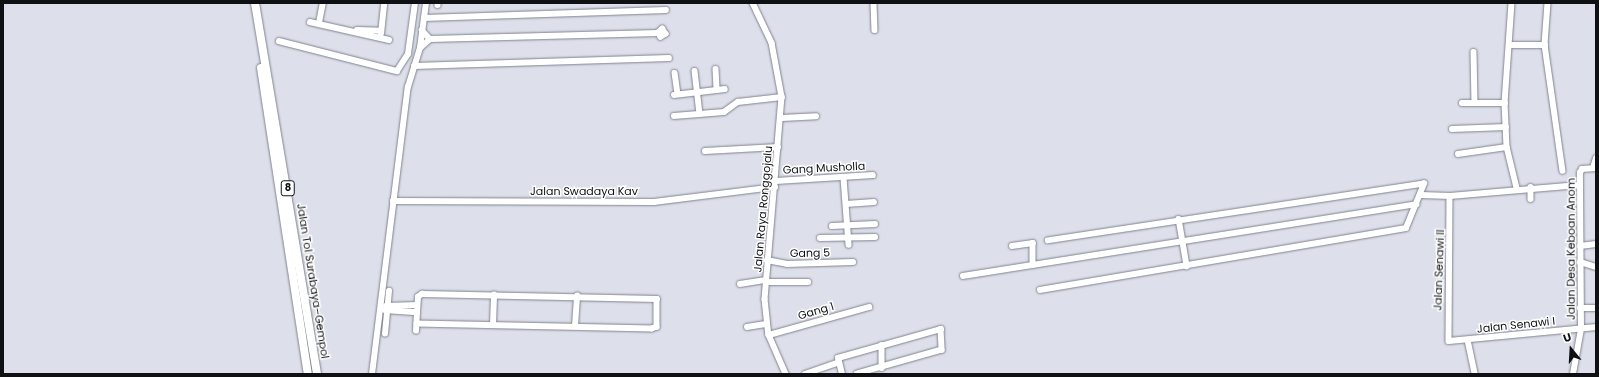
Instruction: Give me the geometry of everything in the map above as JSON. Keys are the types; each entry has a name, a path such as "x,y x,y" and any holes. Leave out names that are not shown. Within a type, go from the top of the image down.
{"highway":[{"name":"Jalan Tol Surabaya–Gempol","path":"249,3 308,374"},
{"name":"Jalan Tol Surabaya–Gempol","path":"255,3 317,374"}],"street":[{"path":"319,23 323,3"},
{"path":"380,38 384,3 381,3"},
{"path":"279,41 397,71 408,54 415,3"},
{"path":"372,374 384,308 393,201 414,66 420,48 426,3"},
{"name":"Jalan Raya Ronggojalu","path":"753,3 772,43 782,97 782,118 766,281 767,324 769,335 786,374"},
{"path":"874,3 875,30"},
{"path":"1512,3 1505,103 1507,147 1517,188"},
{"path":"1548,3 1545,45 1563,171"},
{"path":"424,18 666,10"},
{"path":"310,22 345,30 365,32 381,31"},
{"path":"422,30 430,39"},
{"path":"365,32 389,40"},
{"path":"420,48 430,39 658,33"},
{"path":"1510,45 1545,45"},
{"path":"1474,52 1475,103"},
{"path":"414,66 669,58"},
{"path":"716,69 717,90"},
{"path":"695,71 700,114"},
{"path":"675,73 676,95 725,90"},
{"path":"674,116 724,112 738,102 782,97"},
{"path":"1462,103 1505,103"},
{"path":"782,118 816,116"},
{"path":"1452,129 1506,127"},
{"path":"705,151 778,147"},
{"path":"1458,154 1507,147"},
{"path":"1595,168 1596,158"},
{"name":"Jalan Desa Keboan Anom","path":"1573,374 1581,329 1580,171 1595,168"},
{"name":"Gang Musholla","path":"775,184 872,175"},
{"path":"844,178 849,245"},
{"path":"1040,290 1406,228 1424,187 1421,182 1048,240"},
{"name":"Jalan Swadaya Kav","path":"393,201 654,202 775,184"},
{"path":"1421,195 1450,196 1517,188 1579,185"},
{"path":"1531,187 1531,199"},
{"name":"Jalan Senawi II","path":"1450,196 1447,337 1452,342"},
{"path":"846,204 874,202"},
{"path":"963,276 1416,204"},
{"path":"1179,219 1187,266"},
{"path":"832,226 875,224"},
{"path":"820,238 876,236"},
{"path":"1012,246 1033,243 1035,265"},
{"path":"1580,246 1596,244"},
{"name":"Gang 5","path":"767,260 787,264 853,262"},
{"path":"1580,262 1596,267"},
{"path":"740,284 766,281 808,282"},
{"path":"385,334 384,308 389,292"},
{"path":"416,324 657,327 655,297 422,294 417,305 417,312 416,324 416,331"},
{"path":"493,325 494,295"},
{"path":"575,326 577,296"},
{"path":"384,308 417,305"},
{"name":"Gang 1","path":"769,335 870,307"},
{"path":"384,308 417,312"},
{"path":"1580,308 1596,308"},
{"path":"747,327 767,324"},
{"name":"Jalan Senawi I","path":"1452,342 1596,327"},
{"path":"842,374 838,358 940,328 944,348 882,368 857,374"},
{"path":"1468,340 1474,374"},
{"path":"882,345 882,368"},
{"path":"805,374 838,362"}]}
